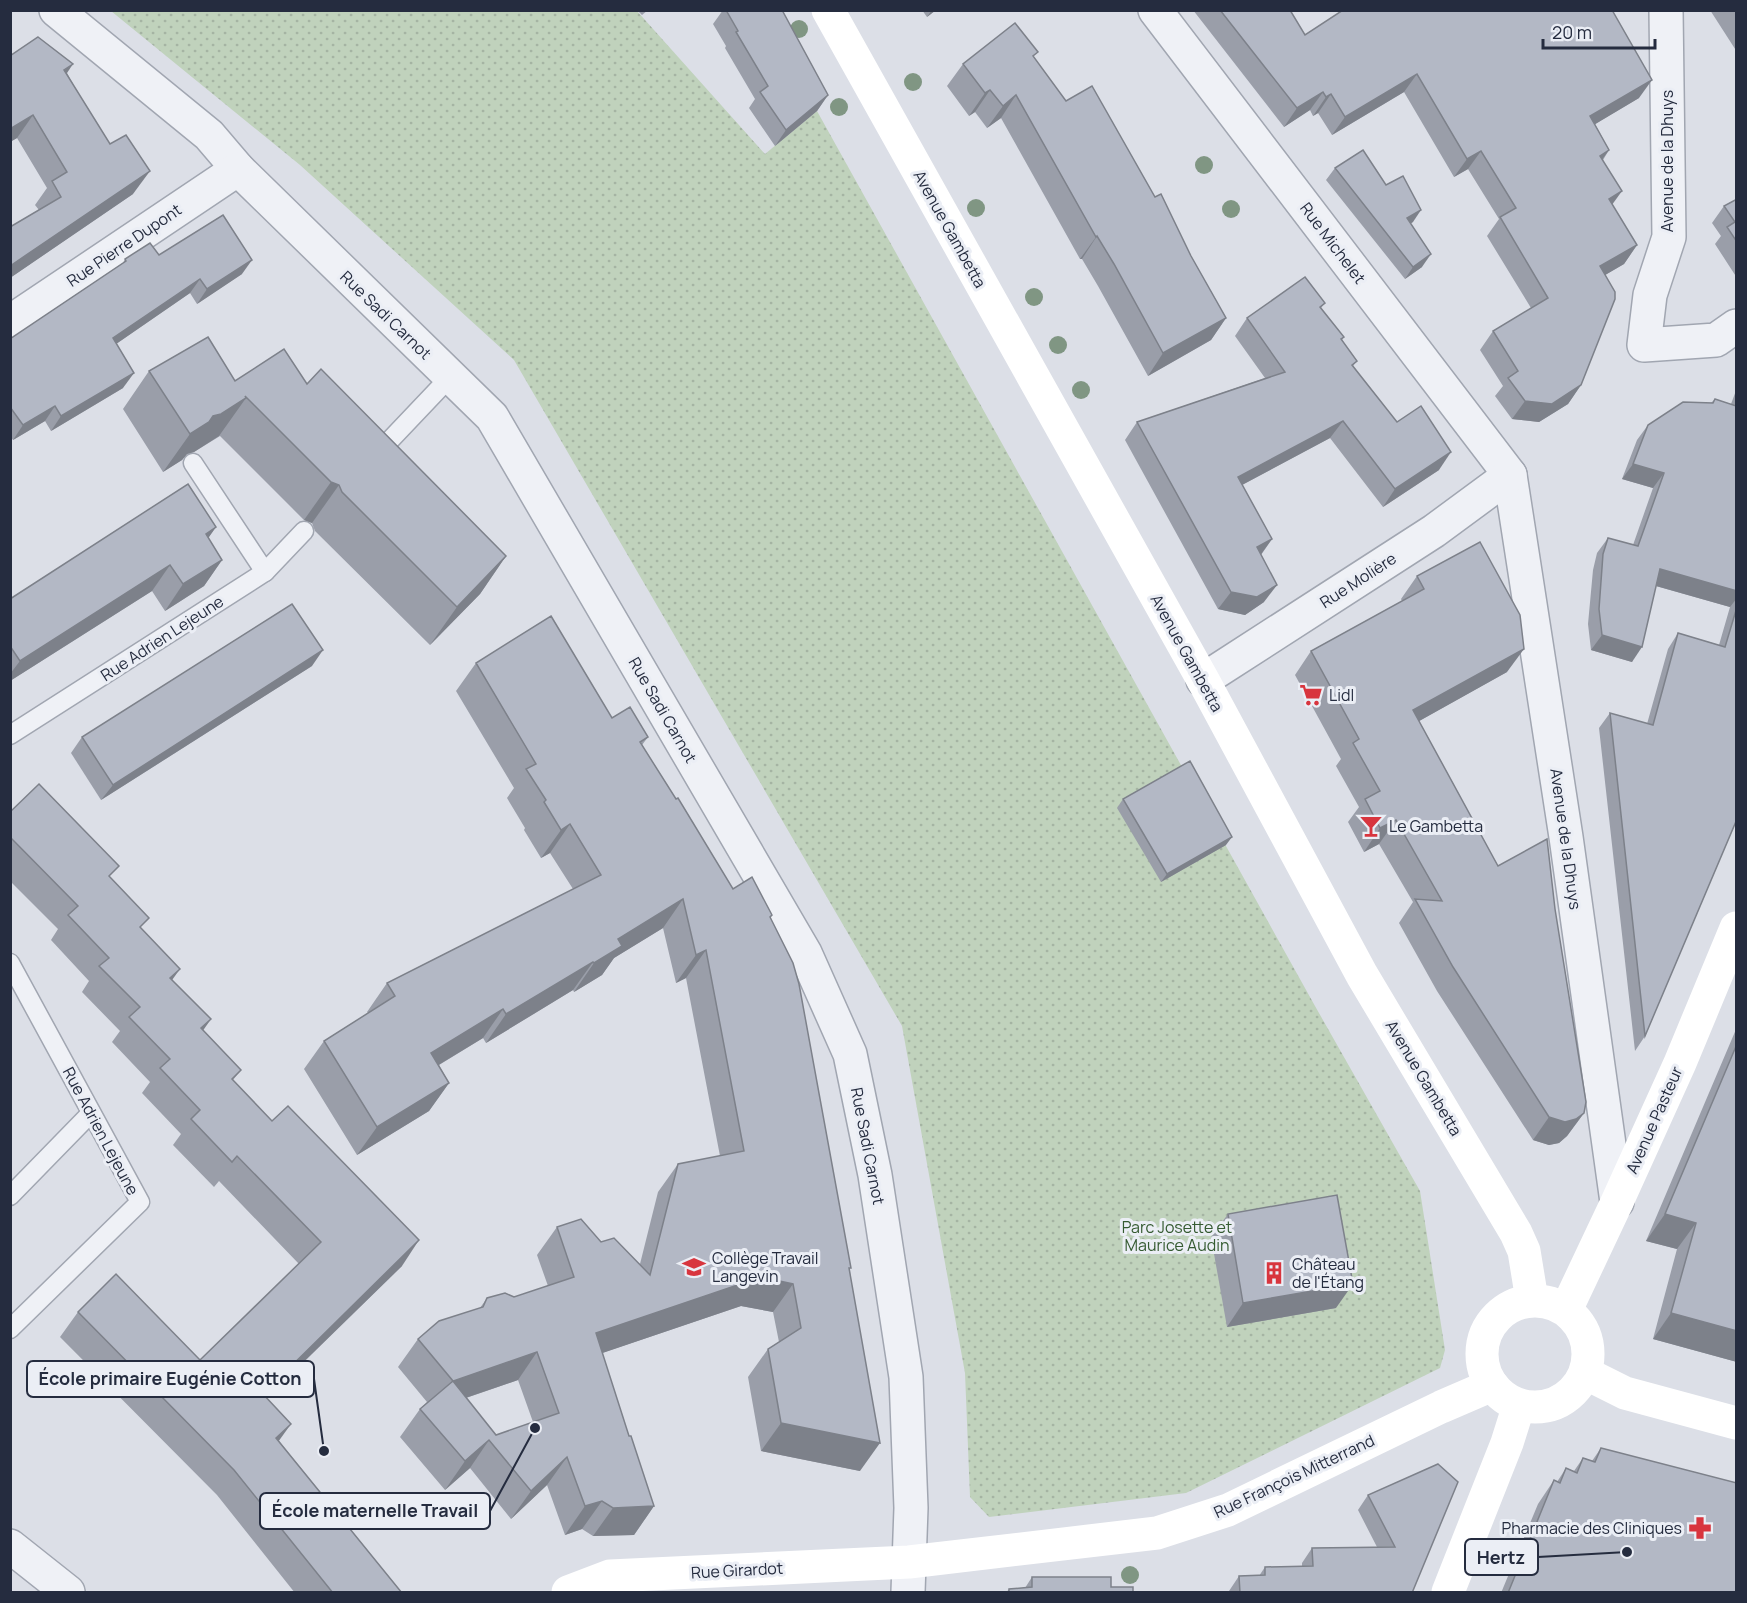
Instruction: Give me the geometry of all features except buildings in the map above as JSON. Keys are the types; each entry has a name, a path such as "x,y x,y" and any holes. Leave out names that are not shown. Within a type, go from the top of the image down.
{"main road":[{"name":"Avenue Gambetta","path":"828,10 1203,680 1362,975 1516,1233 1524,1251 1532,1300"},
{"name":"Avenue Pasteur","path":"1566,1310 1680,1063 1737,928"},
{"path":"1532,1300 1551,1303 1566,1310 1578,1322 1586,1337 1588,1354 1586,1373 1578,1385 1566,1397 1552,1405 1535,1407 1519,1405 1504,1397 1492,1385 1484,1371 1482,1354 1484,1338 1492,1323 1504,1311 1518,1303 1532,1300"},
{"path":"1586,1373 1625,1393 1737,1423"},
{"name":"Rue François Mitterrand","path":"909,1577 1157,1533 1228,1510 1441,1407 1492,1385"},
{"path":"1448,1593 1507,1443 1519,1405"},
{"name":"Rue Girardot","path":"568,1593 610,1576 909,1577"}],"street":[{"name":"Rue Sadi Carnot","path":"56,10 209,135 238,169 492,417 804,953 850,1054 875,1175 906,1377 911,1508 909,1577"},
{"name":"Rue Michelet","path":"1155,10 1510,476"},
{"name":"Avenue de la Dhuys","path":"1666,10 1669,237 1650,295 1644,345 1716,340 1737,326"},
{"name":"Rue Pierre Dupont","path":"10,322 238,169"},
{"name":"Rue Molière","path":"1203,680 1425,537 1510,476"},
{"name":"Avenue de la Dhuys","path":"1510,476 1566,837 1617,1203"},
{"path":"10,1546 68,1593"}],"lane":[{"path":"368,464 450,377"},
{"path":"193,463 265,572"},
{"name":"Rue Adrien Lejeune","path":"10,735 265,572 304,531"},
{"name":"Rue Adrien Lejeune","path":"10,963 140,1202 10,1329"},
{"path":"10,1196 91,1113"}],"green space":[{"name":"Parc Josette et Maurice Audin","path":"111,11 637,11 765,154 817,111 1420,1191 1445,1350 1440,1368 1186,1493 989,1517 970,1497 965,1373 902,1026 514,360 300,165"}],"place":[{"name":"Lidl","path":"1311,695"},
{"name":"Le Gambetta","path":"1371,826"},
{"name":"Collège Travail Langevin","path":"694,1267"},
{"name":"Château de l'Étang","path":"1274,1273"},
{"name":"École maternelle Travail","path":"535,1428"},
{"name":"École primaire Eugénie Cotton","path":"324,1451"},
{"name":"Pharmacie des Cliniques","path":"1700,1528"},
{"name":"Hertz","path":"1627,1552"}]}
